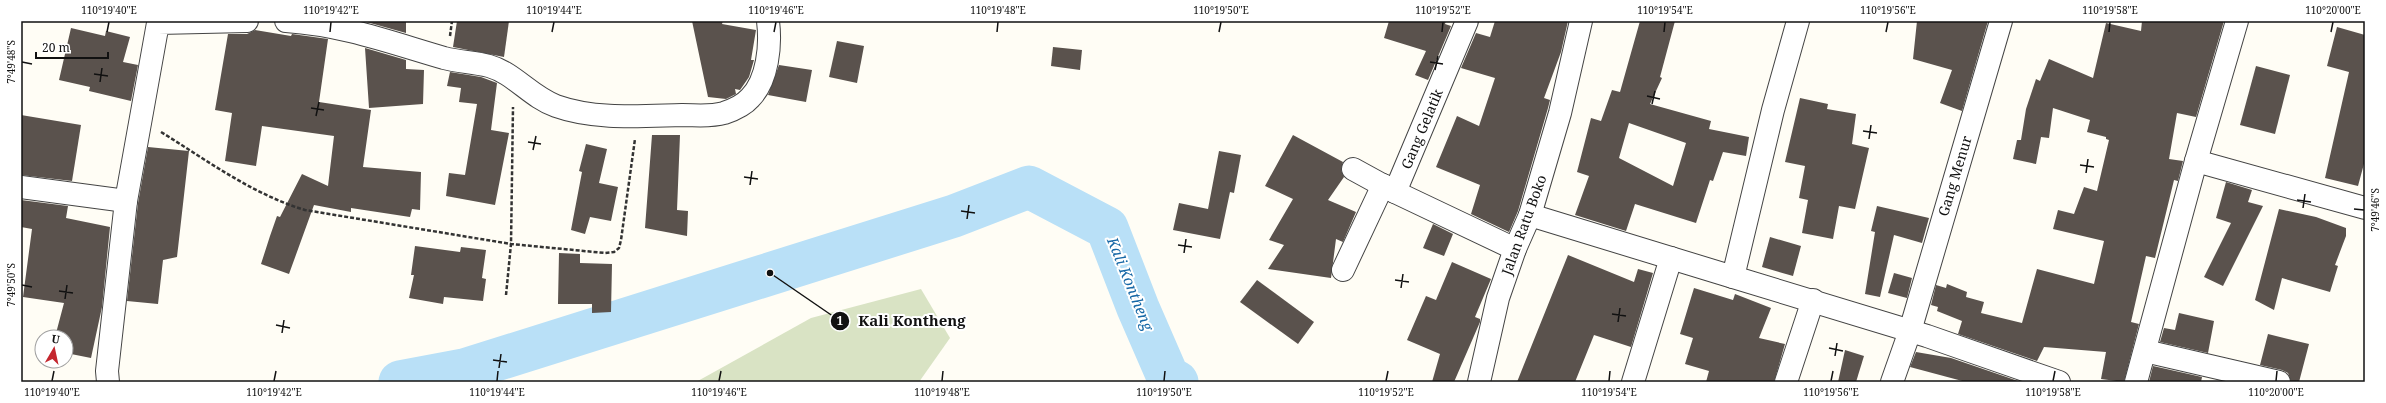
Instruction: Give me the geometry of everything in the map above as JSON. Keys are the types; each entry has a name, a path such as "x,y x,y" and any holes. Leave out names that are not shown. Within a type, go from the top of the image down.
{"street":[{"path":"107,376 126,201 140,119 149,22 247,21"},
{"path":"286,21 321,24 367,34 446,58 489,66 514,80 534,96 556,106 581,113 638,117 710,116 737,108 750,98 760,85 765,67 769,34 768,21"},
{"name":"Gang Gelatik","path":"1343,270 1389,188 1467,21"},
{"name":"Jalan Ratu Boko","path":"1479,382 1498,298 1515,249 1530,215 1560,113 1581,21"},
{"path":"1733,277 1773,110 1798,21"},
{"name":"Gang Menur","path":"1892,382 1910,331 2001,21"},
{"path":"2136,382 2196,161 2237,21"},
{"path":"2196,161 2365,208"},
{"path":"1353,169 1515,249"},
{"path":"21,187 126,201"},
{"path":"1530,215 1813,300 1988,356 2059,382"},
{"path":"1633,382 1671,258"},
{"path":"1786,382 1813,300"},
{"path":"2145,351 2279,382"}],"path":[{"path":"506,295 511,244 514,80"},
{"path":"140,119 253,190 278,202 306,210 511,244 605,253 614,252 619,248 638,117"}],"green space":[{"path":"921,289 950,338 919,382 696,382 811,318"}],"building":[{"path":"363,21 406,21 406,33"},
{"path":"457,21 509,21 504,57 453,47"},
{"path":"692,21 723,21 722,24 756,30 751,60 754,60 749,77 740,90 735,89 736,94 726,99 708,97"},
{"path":"1389,21 1446,21 1445,24 1451,26 1428,80 1415,75 1426,51 1384,38"},
{"path":"1495,21 1568,21 1561,52 1544,98 1550,100 1548,108 1518,211 1509,232 1471,214 1480,185 1436,167 1457,116 1479,126 1495,78 1461,68 1476,33 1490,37"},
{"path":"1640,21 1675,21 1660,77 1662,78 1650,104 1711,121 1709,129 1749,137 1746,156 1723,152 1713,181 1710,180 1696,223 1635,204 1626,231 1575,215 1589,176 1577,172 1591,118 1601,121 1612,90 1620,92","holes":["1629,123 1686,143 1673,186 1619,158"]},
{"path":"1917,21 1988,21 1962,111 1940,103 1952,70 1913,59"},
{"path":"2142,21 2224,21 2196,117 2177,113 2169,159 2183,161 2178,181 2174,180 2155,258 2146,256 2131,322 2139,324 2124,382 2101,379 2106,352 2044,347 2037,361 1958,334 1962,321 1937,311 1938,307 1931,305 1936,285 1946,288 1947,284 1967,292 1966,297 1984,302 1981,313 2022,323 2037,269 2094,284 2104,241 2053,229 2058,210 2074,214 2084,187 2097,191 2109,140 2106,139 2106,137 2087,132 2090,120 2053,108 2049,138 2041,137 2036,164 2013,159 2017,140 2021,140 2026,109 2036,79 2040,81 2049,59 2093,78 2106,23 2141,31"},
{"path":"2337,27 2365,35 2365,160 2358,186 2325,178 2349,72 2327,66"},
{"path":"71,28 105,36 106,31 130,37 123,62 138,65 131,101 89,91 90,87 59,80"},
{"path":"255,30 291,36 292,34 328,39 319,102 371,110 363,167 421,172 420,210 412,209 410,217 351,208 351,212 314,205 289,274 261,264 270,236 277,216 280,217 302,174 328,186 334,136 262,126 256,166 225,161 232,113 215,110 228,34 247,34"},
{"path":"837,41 864,46 857,83 829,77"},
{"path":"1053,47 1082,50 1080,70 1051,66"},
{"path":"365,48 406,60 406,69 424,70 423,104 369,108"},
{"path":"779,65 812,70 806,102 768,95"},
{"path":"2256,66 2290,75 2275,134 2240,125"},
{"path":"450,72 481,77 497,83 491,130 509,133 495,205 446,196 449,173 465,175 477,104 459,102 461,88 447,86"},
{"path":"1800,98 1828,104 1827,109 1856,114 1852,144 1869,148 1855,209 1839,206 1833,239 1802,233 1808,200 1799,198 1805,166 1785,162"},
{"path":"21,115 81,125 72,181 21,175"},
{"path":"652,135 680,135 677,210 688,211 687,236 645,228"},
{"path":"1293,135 1343,162 1341,170 1344,177 1328,200 1356,212 1343,242 1336,239 1331,278 1268,269 1284,245 1269,240 1293,199 1265,186"},
{"path":"586,144 607,149 599,183 618,187 611,221 590,217 585,234 571,230 582,172 579,171"},
{"path":"148,147 189,151 177,257 163,260 158,304 127,301 138,203"},
{"path":"1219,151 1241,155 1234,193 1230,192 1220,239 1173,230 1179,203 1208,209"},
{"path":"2226,182 2252,190 2248,202 2263,206 2223,286 2204,277 2231,223 2216,218"},
{"path":"21,200 68,206 66,218 110,227 102,307 91,358 74,355 74,329 57,329 64,303 23,297 32,229 21,227"},
{"path":"1877,206 1929,218 1922,243 1894,235 1880,297 1865,294 1875,232 1871,231"},
{"path":"2279,209 2316,217 2346,228 2346,236 2335,265 2338,266 2330,292 2282,278 2274,310 2255,300"},
{"path":"1433,224 1453,234 1444,256 1423,248"},
{"path":"1770,237 1801,246 1793,276 1762,267"},
{"path":"415,246 460,252 461,247 486,250 482,278 486,279 483,301 444,297 443,304 409,298 414,275 411,275"},
{"path":"559,253 580,254 580,263 612,264 611,312 592,313 592,304 558,304"},
{"path":"1568,255 1634,282 1638,269 1653,273 1631,347 1594,335 1575,382 1517,382"},
{"path":"1452,262 1491,279 1475,317 1480,319 1480,322 1454,382 1432,382 1440,354 1407,340 1426,296 1436,300"},
{"path":"1894,273 1912,278 1907,298 1888,293"},
{"path":"1257,280 1314,322 1298,344 1240,302"},
{"path":"1694,288 1733,300 1735,294 1771,308 1759,338 1785,344 1774,382 1706,382 1709,371 1685,364 1693,338 1680,334"},
{"path":"2179,313 2214,321 2208,353 2160,342 2164,328 2175,330"},
{"path":"2268,334 2309,344 2299,382 2291,382 2288,373 2282,370 2260,365"},
{"path":"1845,350 1864,356 1856,382 1838,382"},
{"path":"1916,352 1951,358 2021,382 1966,382 1910,367"},
{"path":"2153,366 2202,377 2201,382 2149,382"}],"waterway":[{"name":"Kali Kontheng","path":"400,382 464,370 954,216 1029,187 1107,228 1138,308 1168,377 1177,382"}],"place":[{"name":"Kali Kontheng","path":"770,273"}]}
